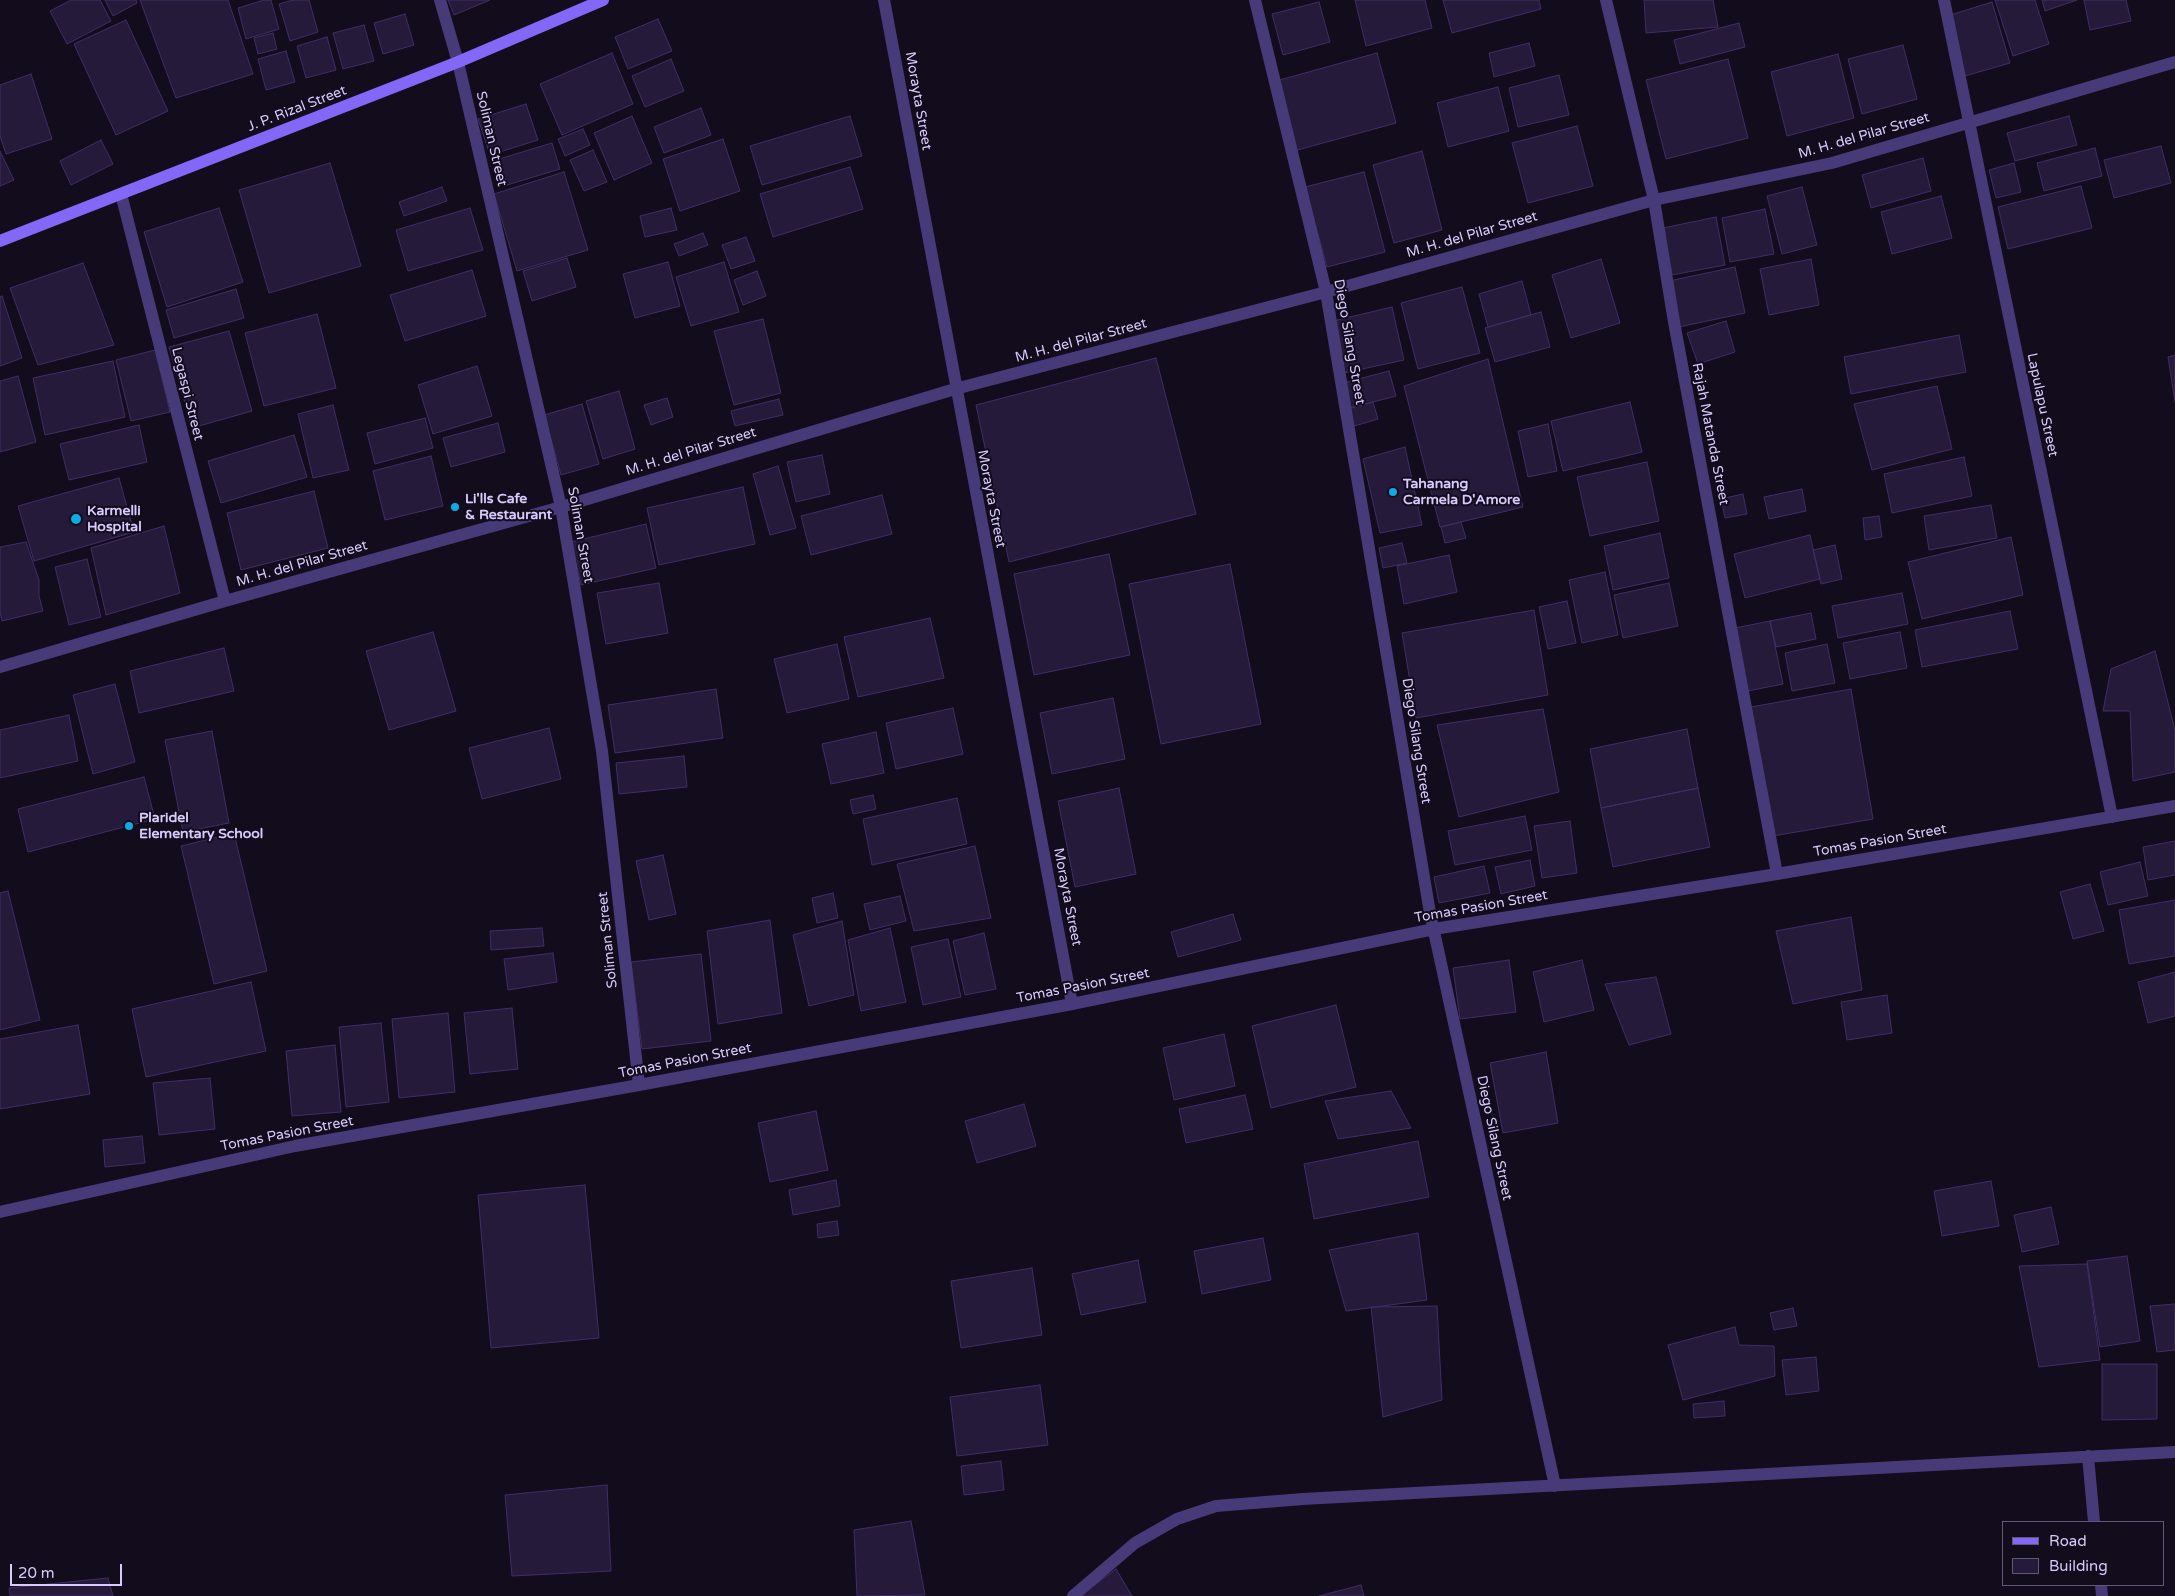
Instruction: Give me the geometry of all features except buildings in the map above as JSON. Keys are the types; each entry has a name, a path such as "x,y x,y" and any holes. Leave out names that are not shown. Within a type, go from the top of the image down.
{"main road":[{"name":"J. P. Rizal Street","path":"0,241 458,62 603,0"}],"street":[{"name":"Soliman Street","path":"440,0 458,62 561,507 602,751 639,1085"},
{"name":"Morayta Street","path":"884,0 955,389 1072,1004"},
{"name":"Diego Silang Street","path":"1255,0 1326,292 1434,929 1555,1486"},
{"name":"Rajah Matanda Street","path":"1606,0 1654,200 1674,322 1777,874"},
{"name":"Lapulapu Street","path":"1944,0 2112,817"},
{"name":"M. H. del Pilar Street","path":"0,667 225,601 561,507 955,389 1326,292 1654,200 1832,163 2175,62"},
{"name":"Legaspi Street","path":"121,194 225,601"},
{"name":"Tomas Pasion Street","path":"0,1212 295,1146 639,1085 1072,1004 1434,929 1777,874 2175,806"},
{"path":"1073,1596 1135,1543 1177,1519 1216,1506 1303,1499 2175,1452"},
{"path":"2088,1456 2094,1521"}],"place":[{"name":"Tahanang Carmela D'Amore","path":"1393,492"},
{"name":"Li'lls Cafe & Restaurant","path":"455,507"},
{"name":"Karmelli Hospital","path":"76,519"},
{"name":"Plaridel Elementary School","path":"129,826"}]}
